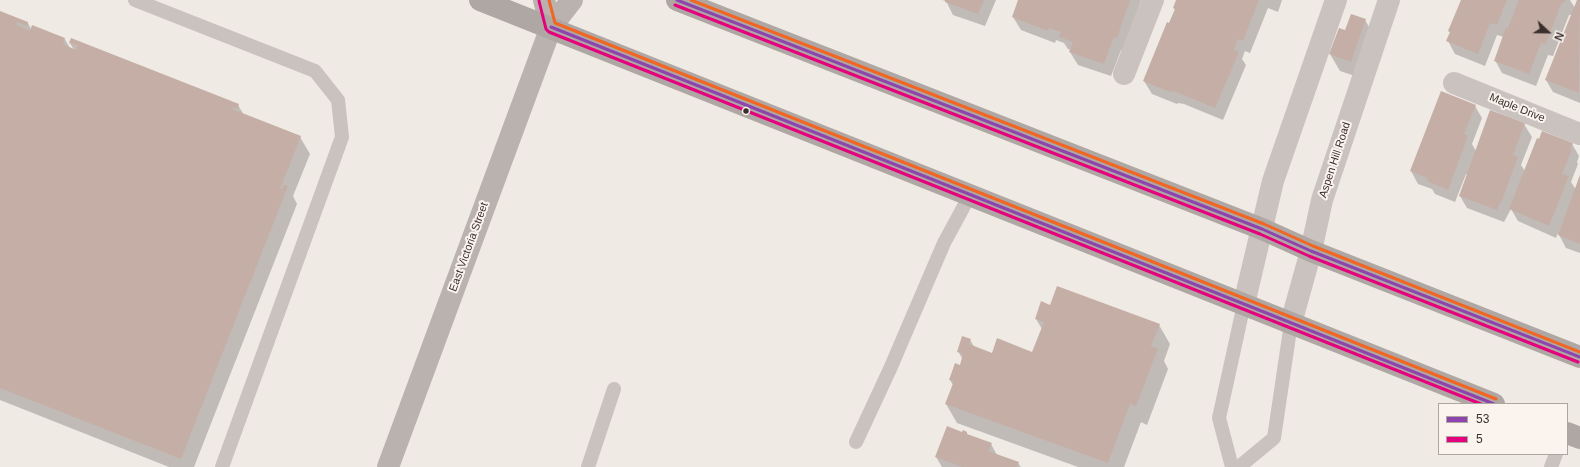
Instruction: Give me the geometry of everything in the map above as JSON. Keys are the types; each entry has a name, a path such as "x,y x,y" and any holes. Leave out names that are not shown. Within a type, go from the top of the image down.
{"main road":[{"path":"480,0 1491,403"},
{"path":"544,0 551,27"},
{"name":"East Victoria Street","path":"388,467 551,27 572,0"},
{"path":"677,0 1262,229 1311,251 1580,357"},
{"path":"1568,433 1580,438"}],"street":[{"path":"1124,74 1154,0"},
{"path":"1244,304 1273,182 1336,0"},
{"name":"Aspen Hill Road","path":"1291,323 1311,251 1322,200 1389,0"},
{"name":"Maple Drive","path":"1454,82 1580,134"}],"lane":[{"path":"135,0 314,71 338,100 342,137 222,467"},
{"path":"856,442 944,243 970,195"},
{"path":"1232,467 1219,418 1244,304"},
{"path":"1239,467 1274,438 1291,323"},
{"path":"588,467 614,389"},
{"path":"1551,467 1556,455"}],"building":[{"path":"945,0 984,0 978,14 945,2"},
{"path":"1018,0 1130,0 1117,38 1114,37 1104,64 1069,52 1073,42 1059,37 1061,32 1049,28 1048,31 1012,17"},
{"path":"1176,0 1259,0 1243,41 1238,39 1234,50 1239,52 1215,108 1176,92 1170,92 1143,81 1167,22 1169,23 1175,9 1173,8"},
{"path":"1461,0 1507,0 1497,25 1490,23 1478,54 1446,41 1450,32 1448,31"},
{"path":"1519,0 1565,0 1564,3 1562,2 1546,44 1541,43 1529,74 1494,61 1506,27 1508,28"},
{"path":"1577,0 1580,0 1579,93 1545,80"},
{"path":"0,11 28,22 27,26 17,22 16,25 30,31 32,25 65,38 63,44 76,50 78,46 69,43 71,38 239,104 237,109 233,107 232,109 301,136 280,189 282,189 284,185 288,186 181,459 0,388"},
{"path":"1351,14 1366,19 1351,62 1329,54 1339,28 1345,30"},
{"path":"1441,91 1476,105 1464,134 1468,136 1448,190 1427,181 1428,178 1410,171"},
{"path":"1490,110 1525,123 1513,155 1518,157 1497,210 1459,196"},
{"path":"1542,131 1573,143 1570,150 1572,150 1562,174 1569,176 1549,226 1509,209 1537,138 1539,139"},
{"path":"1580,175 1580,244 1558,235"},
{"path":"1057,286 1160,324 1151,346 1158,349 1136,406 1130,404 1108,463 945,404 954,381 949,380 955,363 960,365 963,354 957,352 962,336 971,339 969,344 992,353 997,338 1032,352 1044,322 1035,319 1041,301 1050,305"},
{"path":"947,426 962,432 963,430 967,432 967,434 992,443 988,451 1019,462 1017,467 962,467 935,457"}],"transit line":[{"path":"549,0 555,23 1496,399"},
{"name":"53","path":"677,0 1262,229 1311,251 1580,357"},
{"path":"691,0 1264,224 1313,246 1580,352"},
{"name":"5","path":"539,1 546,29 549,32 1478,403"},
{"name":"5","path":"675,5 1260,234 1309,256 1578,362"},
{"name":"53","path":"551,27 1491,403"}]}
